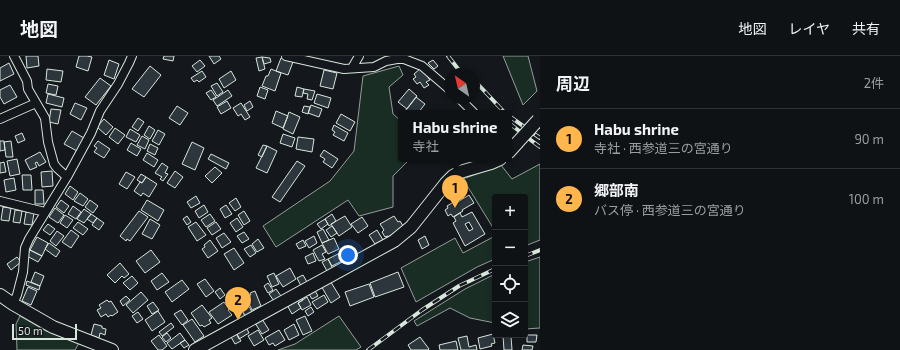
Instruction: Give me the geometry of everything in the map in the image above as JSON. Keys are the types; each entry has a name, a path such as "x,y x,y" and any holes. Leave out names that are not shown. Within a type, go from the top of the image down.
{"main road":[{"path":"512,148 539,119"},
{"path":"195,350 394,241 411,227 453,176 460,172 493,162"},
{"path":"0,295 53,327 112,350"}],"street":[{"path":"14,56 27,81 28,89 45,118 48,142 54,164 68,177"},
{"path":"13,304 24,272 25,248 29,239 68,177 91,132 100,110 118,84 132,56"},
{"path":"286,56 344,69 374,67 386,61 404,59 422,66 444,85"},
{"path":"352,68 359,56"},
{"path":"0,119 36,104"},
{"path":"0,201 45,212"}],"green space":[{"path":"503,56 528,56 537,91 523,105"},
{"path":"399,66 403,75 389,87 393,114 398,118 398,162 407,162 393,176 393,207 359,216 348,200 276,247 263,226 330,181 354,151 363,76"},
{"path":"540,164 540,240 528,245 528,194 492,194 492,226 463,179 501,165 512,179"},
{"path":"455,238 463,253 492,238 492,260 477,267 416,302 401,268"},
{"path":"540,257 540,328 528,329 528,261"},
{"path":"492,276 492,322 470,318 450,308 417,326 414,321 465,289"},
{"path":"20,316 46,331 79,343 75,350 17,350 16,324"},
{"path":"339,316 361,347 356,350 278,350 295,344"}],"building":[{"path":"26,56 38,56 39,66 27,68"},
{"path":"79,56 92,57 88,71 76,67"},
{"path":"164,56 174,56 173,61 163,59"},
{"path":"209,56 219,56 221,59 214,64"},
{"path":"262,57 270,58 271,62 264,64"},
{"path":"262,57 265,69 259,71 256,58"},
{"path":"281,58 293,62 288,75 276,71"},
{"path":"109,60 119,64 114,79 104,75"},
{"path":"200,60 205,66 197,72 192,66"},
{"path":"433,60 438,66 434,69 428,63"},
{"path":"9,63 14,74 0,81 0,68"},
{"path":"150,66 161,75 144,97 132,89"},
{"path":"421,68 430,80 426,82 429,85 424,88 420,82 417,84 413,79 416,77 414,74"},
{"path":"47,69 63,71 61,82 46,80"},
{"path":"271,69 281,73 275,91 262,86"},
{"path":"324,70 337,73 333,89 320,86"},
{"path":"202,71 206,77 199,82 197,80 194,82 191,78"},
{"path":"231,71 236,80 224,88 219,79"},
{"path":"100,78 111,86 96,105 85,97"},
{"path":"217,83 223,92 217,96 211,86"},
{"path":"48,84 58,86 56,95 46,93"},
{"path":"10,85 17,97 4,104 0,97 0,90"},
{"path":"260,87 268,90 265,99 257,96"},
{"path":"297,87 304,89 302,97 295,96"},
{"path":"304,89 315,91 312,100 307,99 308,94 303,93"},
{"path":"409,89 417,96 407,109 398,102"},
{"path":"211,90 216,97 211,100 206,93"},
{"path":"228,90 232,96 217,106 213,100"},
{"path":"48,94 64,98 62,107 46,103"},
{"path":"317,94 331,98 328,108 314,103"},
{"path":"416,97 425,104 420,110 406,110"},
{"path":"227,101 231,108 221,114 217,107"},
{"path":"250,101 253,107 247,111 244,105"},
{"path":"75,103 87,108 81,120 70,114"},
{"path":"241,103 250,117 245,120 241,114 238,116 233,108"},
{"path":"311,105 322,109 319,117 308,113"},
{"path":"177,106 188,113 180,125 169,118"},
{"path":"304,106 310,107 308,114 302,112"},
{"path":"51,109 61,110 58,124 49,122"},
{"path":"276,111 288,116 283,128 272,123"},
{"path":"289,112 300,117 293,134 283,129"},
{"path":"341,114 355,122 350,131 336,123"},
{"path":"138,118 144,122 138,131 132,127"},
{"path":"104,119 113,127 106,135 97,127"},
{"path":"334,125 348,133 344,141 333,135 335,132 332,130"},
{"path":"149,126 155,130 150,139 144,135"},
{"path":"115,128 125,135 118,144 109,137"},
{"path":"130,129 140,135 136,142 126,137"},
{"path":"158,130 165,134 159,145 152,141"},
{"path":"72,131 84,138 77,151 64,144"},
{"path":"22,133 25,140 18,143 15,136"},
{"path":"283,134 295,138 292,147 280,143"},
{"path":"142,136 149,140 145,149 137,145"},
{"path":"298,137 314,139 312,152 296,149"},
{"path":"0,141 4,141 5,150 0,151"},
{"path":"11,141 13,157 6,157 4,142"},
{"path":"98,141 110,149 104,158 94,152 97,148 94,146"},
{"path":"192,142 204,148 195,170 182,164"},
{"path":"131,143 141,149 137,156 127,150"},
{"path":"150,144 158,148 155,155 147,151"},
{"path":"263,145 267,146 262,157 258,155"},
{"path":"267,146 277,151 267,173 256,168"},
{"path":"324,150 338,159 332,168 323,162 325,159 320,156"},
{"path":"40,152 46,162 39,166 37,162 35,163 37,167 30,170 25,160"},
{"path":"147,153 158,160 154,167 143,160"},
{"path":"211,154 229,163 226,169 208,159"},
{"path":"17,159 20,174 10,176 7,161"},
{"path":"297,161 305,166 280,202 272,197"},
{"path":"4,162 6,172 0,173 0,163"},
{"path":"162,163 168,167 165,173 168,174 163,181 160,179 162,177 155,173"},
{"path":"215,167 222,173 212,183 205,176"},
{"path":"52,171 53,186 42,187 41,172"},
{"path":"175,171 183,177 175,188 167,183"},
{"path":"126,172 135,177 127,189 119,184"},
{"path":"141,174 146,177 142,183 137,180"},
{"path":"22,175 31,175 32,190 23,190"},
{"path":"146,177 157,184 149,197 143,193 141,196 134,191 140,182 142,183"},
{"path":"14,178 16,190 6,192 4,180"},
{"path":"70,186 78,192 73,200 65,194"},
{"path":"35,190 43,190 44,204 35,204"},
{"path":"80,193 88,199 83,206 74,201"},
{"path":"469,195 474,203 453,217 451,214 448,216 445,210 448,208 447,206 457,200 458,202"},
{"path":"196,196 200,203 191,208 187,202"},
{"path":"236,198 241,207 235,211 229,203"},
{"path":"61,200 69,206 64,213 56,207"},
{"path":"90,200 98,206 93,213 85,207"},
{"path":"147,200 164,210 158,221 141,210"},
{"path":"204,205 208,212 199,218 195,211"},
{"path":"226,205 232,214 225,218 220,209"},
{"path":"73,206 81,212 76,219 68,214"},
{"path":"3,207 11,208 9,221 1,220"},
{"path":"55,208 64,215 58,223 49,217"},
{"path":"84,209 91,214 84,223 77,219"},
{"path":"15,210 22,211 20,223 13,222"},
{"path":"139,211 148,217 130,241 127,239 126,241 120,236"},
{"path":"244,211 250,221 244,225 238,215"},
{"path":"26,212 34,213 32,225 24,224"},
{"path":"472,212 485,234 465,246 453,223 456,221 454,217 460,213 462,217","holes":["469,222 473,229 469,231 465,224"]},
{"path":"91,214 97,218 93,223 87,219"},
{"path":"210,214 215,221 206,227 201,220"},
{"path":"332,214 336,221 329,226 325,219"},
{"path":"65,215 73,220 67,228 60,223"},
{"path":"187,216 191,222 187,225 183,219"},
{"path":"345,216 352,227 339,236 331,224"},
{"path":"394,216 403,226 388,237 385,237 382,232 384,230 380,224"},
{"path":"362,217 368,226 358,233 351,224"},
{"path":"97,218 104,223 99,230 92,225"},
{"path":"237,218 243,227 236,232 230,223"},
{"path":"150,219 160,225 152,239 142,234"},
{"path":"325,219 328,224 321,229 317,224"},
{"path":"78,222 88,229 83,235 73,228"},
{"path":"196,222 206,235 197,241 188,227"},
{"path":"216,222 221,229 212,235 207,228"},
{"path":"48,224 55,229 50,235 43,230"},
{"path":"332,226 337,233 331,237 326,230"},
{"path":"323,229 329,240 322,243 317,232"},
{"path":"71,230 79,236 71,248 62,242"},
{"path":"377,230 383,240 375,244 369,235"},
{"path":"57,231 64,236 56,246 50,241"},
{"path":"244,232 249,239 242,243 237,236"},
{"path":"224,233 231,242 222,248 216,238"},
{"path":"314,236 317,243 309,248 305,241"},
{"path":"425,236 429,245 422,249 418,240"},
{"path":"37,237 48,243 42,256 30,250"},
{"path":"334,238 339,249 328,254 322,243"},
{"path":"258,239 264,248 257,252 252,244"},
{"path":"210,240 218,251 208,258 202,249"},
{"path":"303,240 306,246 299,249 296,244"},
{"path":"49,243 60,251 56,257 45,249"},
{"path":"251,245 256,253 250,257 244,249"},
{"path":"322,245 326,252 322,254 325,259 319,261 313,250"},
{"path":"234,248 244,263 234,270 224,254"},
{"path":"30,250 42,256 38,262 27,256"},
{"path":"151,250 160,262 145,273 136,261"},
{"path":"313,253 316,261 308,264 305,257"},
{"path":"340,253 344,260 332,266 328,259"},
{"path":"17,257 21,262 11,270 7,264"},
{"path":"328,259 333,269 327,271 322,262"},
{"path":"120,263 129,274 124,278 122,276 115,283 107,275"},
{"path":"290,268 296,279 283,287 276,276"},
{"path":"35,272 44,276 40,286 31,282"},
{"path":"398,272 404,287 375,297 370,283"},
{"path":"162,273 169,282 157,290 151,281"},
{"path":"274,273 279,284 272,287 267,276"},
{"path":"303,275 307,282 301,286 297,278"},
{"path":"132,276 138,283 130,290 123,283"},
{"path":"205,279 214,291 206,297 197,284"},
{"path":"329,279 340,297 331,303 320,284"},
{"path":"182,280 189,289 172,302 165,292"},
{"path":"27,281 40,286 39,290 26,285"},
{"path":"268,283 273,290 268,293 264,286"},
{"path":"369,284 374,297 350,306 345,292"},
{"path":"28,287 37,291 31,305 22,301"},
{"path":"313,287 318,296 312,299 307,291"},
{"path":"220,288 225,295 220,299 215,292"},
{"path":"276,289 281,296 274,301 269,294"},
{"path":"255,291 261,306 252,310 248,301 248,296 251,295 250,293"},
{"path":"141,292 148,300 133,313 126,305"},
{"path":"233,292 239,302 233,305 227,296"},
{"path":"324,295 328,302 317,309 312,302"},
{"path":"126,296 130,300 123,306 120,301"},
{"path":"301,297 303,300 298,303 301,308 292,314 287,305"},
{"path":"307,297 311,305 302,310 298,303"},
{"path":"107,300 109,302 111,301 118,312 112,316 111,315 108,317 106,314 101,317 97,310 101,308 99,305"},
{"path":"153,302 159,310 152,314 147,306"},
{"path":"224,302 232,315 218,324 209,312"},
{"path":"247,303 252,312 245,316 241,307"},
{"path":"202,305 212,318 209,320 211,323 204,327 202,325 200,326 191,313"},
{"path":"311,307 314,312 308,316 305,311"},
{"path":"241,309 245,316 240,318 236,311"},
{"path":"181,310 188,320 182,325 174,314"},
{"path":"158,311 165,322 152,331 145,320"},
{"path":"138,312 143,319 137,323 132,316"},
{"path":"305,316 312,331 303,335 296,320"},
{"path":"192,319 204,336 195,342 183,325"},
{"path":"262,319 269,330 262,334 255,323"},
{"path":"171,323 174,327 162,336 159,332"},
{"path":"94,324 102,326 102,328 106,329 105,335 100,333 99,338 91,335"},
{"path":"294,324 299,335 289,340 284,330"},
{"path":"246,327 249,333 239,339 236,333"},
{"path":"258,330 264,340 254,346 248,336"},
{"path":"279,330 285,340 275,346 273,343 269,345 265,338"},
{"path":"167,333 171,338 166,342 162,337"},
{"path":"180,333 185,340 172,349 167,343"},
{"path":"237,334 241,341 235,344 231,337"},
{"path":"492,334 492,338 494,338 495,343 491,344 492,346 480,349 478,338"},
{"path":"159,335 167,346 162,350 158,350 151,341"},
{"path":"528,335 537,335 536,342 527,342"},
{"path":"467,336 469,347 476,345 477,350 461,350 458,338"},
{"path":"420,337 429,349 411,350 408,345"},
{"path":"503,338 511,338 512,350 504,350"},
{"path":"185,340 189,345 184,348 180,343"},
{"path":"456,341 458,350 440,350 439,345"},
{"path":"523,345 533,346 532,350 522,350"}],"railway":[{"path":"448,56 457,68"},
{"path":"480,86 502,110"},
{"path":"512,118 540,138"},
{"path":"512,125 540,147"},
{"path":"528,255 540,250"},
{"path":"368,350 422,310 459,286 492,270"}],"place":[{"name":"Habu shrine","path":"455,208"},
{"name":"郷部南","path":"238,320"}]}
